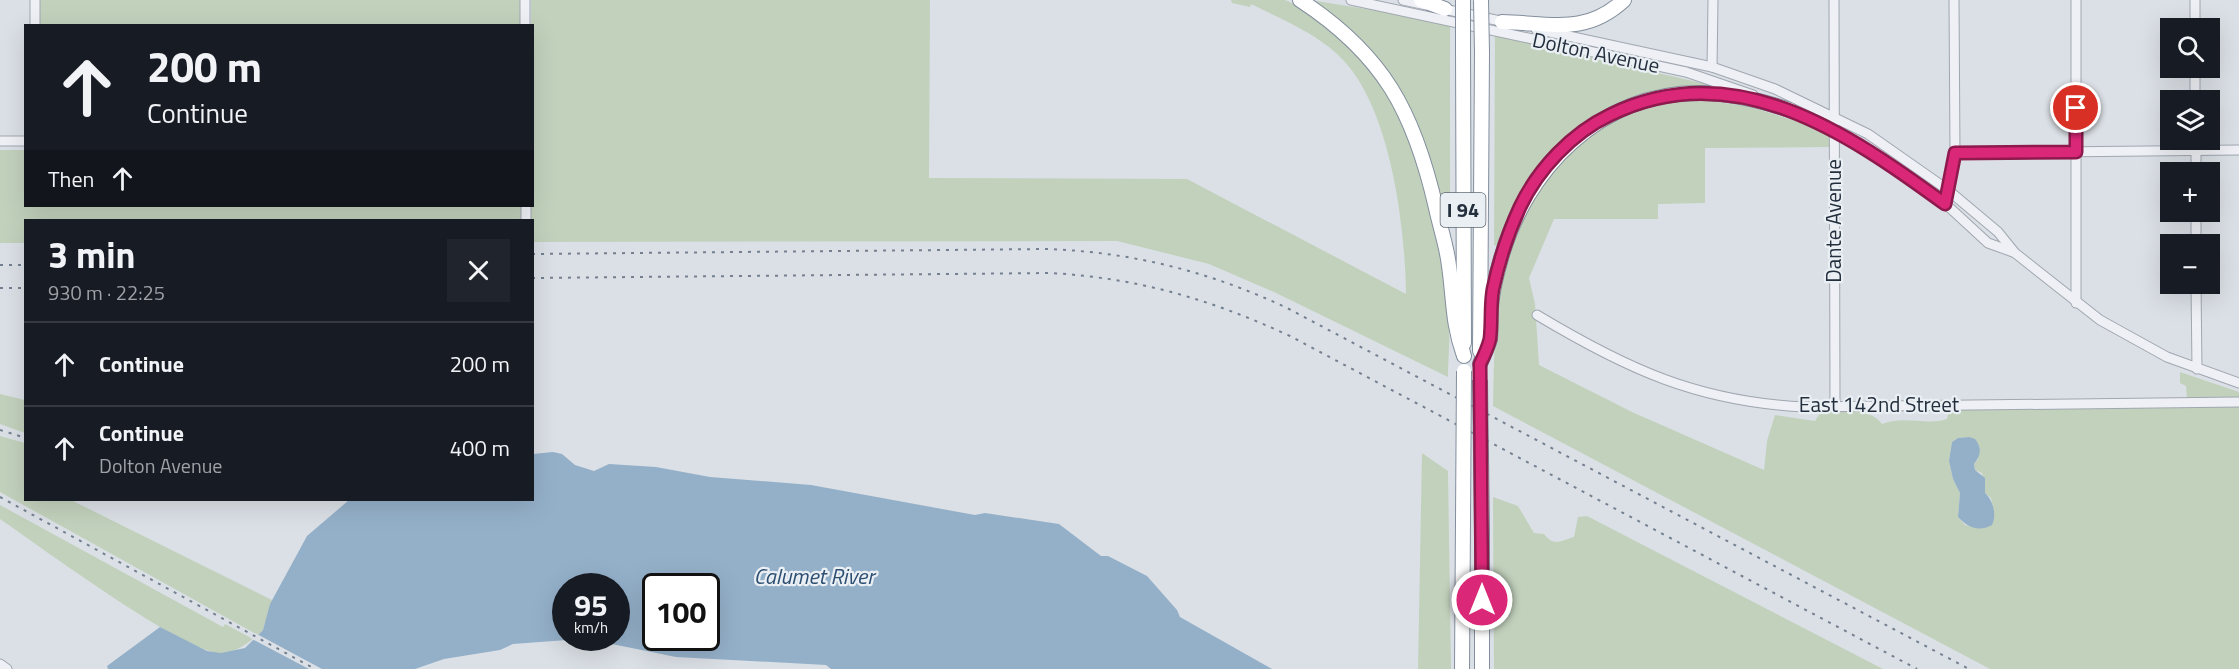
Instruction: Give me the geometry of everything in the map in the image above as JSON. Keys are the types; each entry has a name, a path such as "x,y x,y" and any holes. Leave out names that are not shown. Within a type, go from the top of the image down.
{"highway":[{"path":"1300,0 1323,15 1364,53 1383,74 1405,109 1431,186 1449,265 1454,328 1464,356"},
{"path":"1421,0 1445,9"},
{"name":"I 94","path":"1462,669 1463,0"},
{"name":"I 94","path":"1481,0 1482,669"},
{"path":"1502,21 1582,25 1609,14 1624,0"},
{"path":"1480,364 1490,339 1494,288 1508,237 1521,206 1537,179 1572,140 1598,121 1620,110 1644,101 1677,94 1725,95 1790,110"}],"street":[{"path":"35,0 35,24"},
{"path":"525,0 525,24"},
{"name":"Dolton Avenue","path":"1351,0 1686,72 1739,89 1790,110 1861,144 1945,204 1988,243 2015,253"},
{"name":"Dolton Avenue","path":"1403,0 1712,67 1775,89 1868,134 1948,190 1998,232 2015,253"},
{"path":"1712,67 1713,0"},
{"name":"Dante Avenue","path":"1834,0 1835,406"},
{"path":"1945,204 1955,153 1954,0"},
{"path":"2076,0 2076,303"},
{"path":"2195,0 2195,18"},
{"path":"0,141 24,141"},
{"path":"1955,153 2196,150 2196,162"},
{"path":"2220,150 2239,150"},
{"path":"2015,253 2076,303 2128,338 2197,369 2239,383"},
{"path":"2196,294 2197,369"},
{"name":"East 142nd Street","path":"1537,315 1604,355 1688,388 1752,403 1835,406 2239,402"},
{"path":"0,663 7,669"}],"green space":[{"path":"40,0 521,0 521,24 40,24"},
{"path":"531,0 930,0 929,178 1187,179 1406,294 1403,236 1392,172 1374,110 1361,84 1335,52 1313,36 1251,4 1250,7 1232,3 1231,0 1285,0 1320,20 1367,64 1393,101 1408,131 1429,195 1443,263 1449,327 1448,377 1274,292 1209,264 1117,241 534,242 534,219 24,219 24,243 0,243 0,150 24,150 24,207 534,207 534,24 531,24"},
{"path":"1316,1 1385,12 1450,26 1450,222 1447,222 1422,136 1392,76 1356,36 1315,4"},
{"path":"1495,35 1723,88 1636,98 1618,104 1583,124 1567,137 1539,167 1528,183 1515,206 1499,247 1494,245"},
{"path":"1692,99 1747,106 1822,129 1829,137 1829,147 1705,148 1705,203 1658,204 1658,219 1554,219 1529,278 1535,304 1539,365 1632,412 1764,470 1767,441 1775,415 1815,421 1820,413 1854,411 1870,415 1882,424 1898,420 1939,421 1947,419 1949,410 2239,406 2239,669 1990,669 1493,406 1496,326 1503,271 1513,241 1537,192 1552,169 1589,134 1611,120 1663,103","holes":["1969,437 1978,459 1974,464 1975,470 1982,473 1985,493 1991,498 1993,508 1978,528 1965,525 1958,517 1960,493 1953,479 1949,461 1952,442 1958,438"]},
{"path":"2180,372 2239,392 2239,399 2187,399 2186,386 2180,383"},
{"path":"0,394 24,400 24,433 0,424"},
{"path":"0,436 24,443 24,501 73,501 272,600 263,630 258,635 0,492"},
{"path":"1422,453 1448,471 1451,669 1418,669"},
{"path":"1493,497 1518,506 1534,533 1544,534 1554,542 1574,537 1578,517 1587,516 1883,669 1494,669"},
{"path":"0,505 223,627 225,624 253,639 242,647 220,653 202,648 176,636 111,596 0,519"}],"water":[{"path":"1958,438 1975,439 1980,448 1974,464 1975,470 1985,478 1985,493 1994,512 1992,525 1983,528 1970,526 1958,517 1960,493 1953,479 1949,461 1952,442"},
{"name":"Calumet River","path":"553,452 562,454 575,465 594,471 609,464 656,467 710,477 811,485 975,515 985,513 1059,524 1101,556 1108,556 1147,576 1177,610 1180,617 1272,669 831,669 826,665 676,657 646,651 720,651 720,573 642,573 642,650 630,648 630,573 552,573 552,641 513,644 500,650 444,659 415,669 108,669 107,666 160,627 207,651 221,653 245,648 263,630 270,604 307,536 348,501 534,501 534,454"}],"pier":[{"path":"255,633 322,669 309,669 250,638"}],"railway":[{"path":"534,254 1047,249 1110,254 1171,266 1231,284 1289,309 1969,669"},
{"path":"0,265 24,265"},
{"path":"534,278 1050,273 1113,280 1173,292 1231,311 1290,336 1917,669"},
{"path":"0,288 24,288"},
{"path":"0,430 24,437"},
{"path":"0,497 315,669"}],"route":[{"path":"1482,600 1480,364 1490,339 1494,288 1508,237 1521,206 1537,179 1572,140 1598,121 1644,101 1677,94 1725,95 1790,110 1861,144 1945,204 1955,153 2076,152 2076,108"}]}
